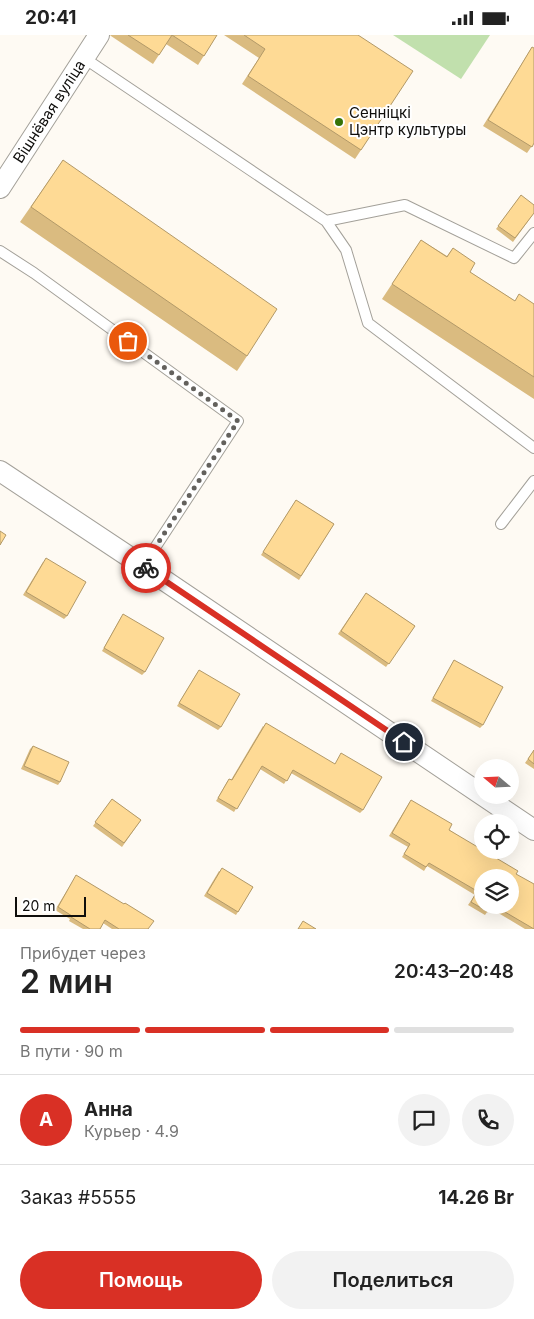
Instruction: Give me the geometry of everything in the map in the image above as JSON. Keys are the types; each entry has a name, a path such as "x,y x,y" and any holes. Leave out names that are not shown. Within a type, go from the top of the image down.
{"street":[{"name":"Вішнёвая вуліца","path":"0,188 99,35"},
{"path":"0,471 534,831"}],"lane":[{"path":"84,59 326,221 346,249 368,323 534,448"},
{"path":"326,221 405,205 514,258 534,233"},
{"path":"0,251 34,273 238,421 143,566"},
{"path":"501,524 534,481"}],"green space":[{"path":"393,35 490,35 461,79"}],"building":[{"path":"128,35 172,35 159,55"},
{"path":"172,35 217,35 204,56"},
{"name":"Сенніцкі Цэнтр культуры","path":"244,35 358,35 413,71 361,150 248,76 265,49"},
{"path":"532,47 534,48 534,143 532,147 488,120"},
{"path":"63,160 277,309 247,356 31,207"},
{"path":"521,195 534,205 534,213 515,238 498,226"},
{"path":"421,240 447,257 453,248 475,263 470,272 515,301 519,294 534,304 534,377 392,284"},
{"path":"296,500 334,524 301,576 263,552"},
{"path":"0,531 6,535 0,545"},
{"path":"46,558 86,582 67,616 26,592"},
{"path":"366,593 415,626 389,664 341,631"},
{"path":"123,614 164,638 145,672 104,648"},
{"path":"454,660 503,687 483,725 433,698"},
{"path":"199,670 240,694 221,727 179,703"},
{"path":"266,723 335,764 341,753 382,777 363,810 293,770 287,781 262,766 237,809 218,798 229,779 232,780"},
{"path":"33,746 69,762 60,782 24,766"},
{"path":"534,750 534,764 528,759"},
{"path":"112,799 141,820 124,843 95,822"},
{"path":"411,800 452,824 449,830 474,845 474,859 498,859 515,869 474,869 474,889 429,863 426,867 404,854 410,844 392,833"},
{"path":"222,868 253,887 238,912 207,893"},
{"path":"76,875 154,921 148,929 119,929 105,920 100,929 90,929 58,907"},
{"path":"519,876 534,884 534,929 508,914 519,914"},
{"path":"303,921 316,929 298,929"}],"way so far":[{"path":"128,341 238,421 143,566 146,568"}],"place":[{"name":"Сенніцкі Цэнтр культуры","path":"339,122"}],"route":[{"path":"146,568 404,742"}]}
